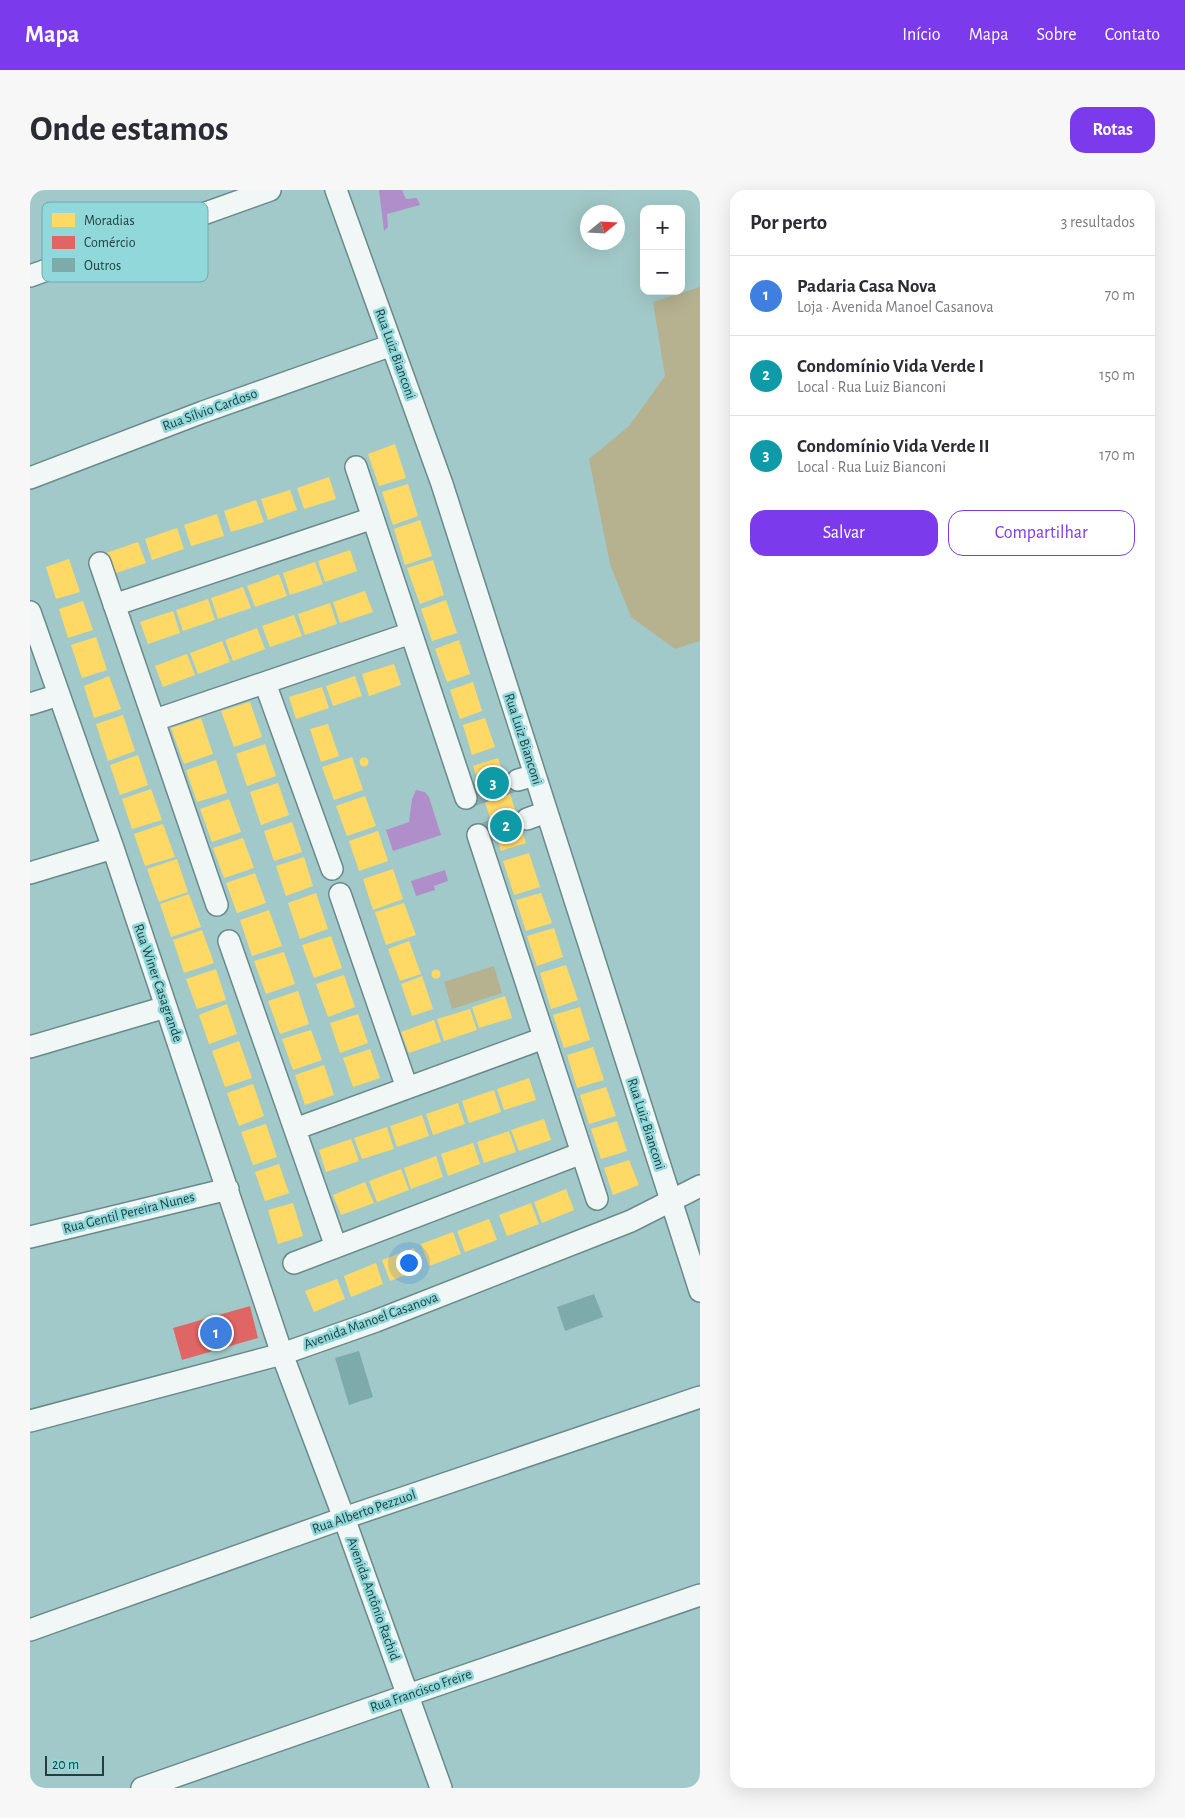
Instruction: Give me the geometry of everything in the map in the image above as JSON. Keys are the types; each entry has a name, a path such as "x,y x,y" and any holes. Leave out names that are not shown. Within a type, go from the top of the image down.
{"street":[{"path":"208,212 270,190"},
{"name":"Rua Luiz Bianconi","path":"336,190 442,484 537,815 700,1291"},
{"path":"30,276 42,272"},
{"name":"Rua Sílvio Cardoso","path":"30,478 203,412 392,345"},
{"path":"356,467 466,798"},
{"path":"114,605 373,518"},
{"path":"100,563 217,905"},
{"name":"Rua Winer Casagrande","path":"30,612 113,848 282,1354"},
{"path":"154,720 411,633"},
{"path":"265,683 332,869"},
{"path":"30,704 59,695"},
{"path":"478,835 597,1199"},
{"path":"30,873 113,848"},
{"path":"340,894 406,1088"},
{"path":"229,941 336,1247"},
{"path":"30,1047 166,1007"},
{"path":"295,1129 544,1038"},
{"path":"294,1263 582,1153"},
{"name":"Avenida Manoel Casanova","path":"30,1421 282,1354 376,1321 631,1221 700,1186"},
{"name":"Rua Gentil Pereira Nunes","path":"30,1237 228,1189"},
{"name":"Avenida Antônio Rachid","path":"282,1354 442,1788"},
{"name":"Rua Alberto Pezzuol","path":"30,1630 344,1518 700,1398"},
{"name":"Rua Francisco Freire","path":"142,1788 700,1595"}],"shaded area":[{"path":"379,190 402,190 406,199 417,198 420,205 387,214 388,227 384,231"},
{"path":"700,287 700,641 675,649 631,617 610,564 589,459 629,426 665,376 653,302 675,295 685,295 685,292"},
{"path":"416,790 425,792 429,797 441,835 393,851 386,830 409,822 412,799"},
{"path":"445,870 448,881 434,886 435,890 416,896 411,881"},
{"path":"494,966 502,993 452,1009 444,982"}],"building: Moradias":[{"path":"395,444 406,478 379,486 368,454"},
{"path":"329,477 336,499 304,509 297,488"},
{"path":"408,484 418,516 393,525 382,492"},
{"path":"290,490 297,510 268,520 261,499"},
{"path":"256,500 264,522 231,532 224,511"},
{"path":"217,514 224,536 191,546 184,525"},
{"path":"420,520 432,556 405,565 394,529"},
{"path":"177,528 184,549 152,560 145,539"},
{"path":"138,542 146,563 113,574 106,553"},
{"path":"350,550 357,571 325,582 318,561"},
{"path":"69,559 80,592 56,599 46,567"},
{"path":"433,560 444,595 420,604 407,568"},
{"path":"315,562 323,584 290,595 283,573"},
{"path":"279,574 287,596 255,607 247,586"},
{"path":"243,587 251,608 218,619 211,598"},
{"path":"365,591 373,612 340,623 333,602"},
{"path":"208,599 215,620 183,631 176,610"},
{"path":"446,600 457,633 432,641 421,609"},
{"path":"83,601 93,630 68,638 59,609"},
{"path":"330,603 337,624 305,635 298,614"},
{"path":"173,611 180,633 148,644 140,622"},
{"path":"294,615 302,636 270,647 262,626"},
{"path":"257,628 265,649 233,661 225,640"},
{"path":"96,637 107,670 82,678 71,645"},
{"path":"459,640 470,674 447,682 435,649"},
{"path":"222,641 230,662 198,674 190,653"},
{"path":"187,654 195,675 163,687 155,666"},
{"path":"394,664 401,685 369,696 362,674"},
{"path":"109,676 121,709 94,718 84,686"},
{"path":"355,676 362,696 333,706 326,686"},
{"path":"473,682 482,711 460,719 450,690"},
{"path":"322,687 329,708 296,719 289,697"},
{"path":"250,702 262,737 234,747 221,711"},
{"path":"123,715 135,751 108,761 96,724"},
{"path":"201,718 213,754 184,764 171,728"},
{"path":"485,718 495,747 472,755 463,725"},
{"path":"328,724 339,756 321,762 310,729"},
{"path":"265,744 276,776 247,786 236,754"},
{"path":"138,755 148,785 120,795 110,765"},
{"path":"352,757 363,790 334,800 322,767"},
{"path":"364,757 369,762 364,767 359,762"},
{"path":"498,758 526,843 501,851 473,766"},
{"path":"216,760 227,793 197,802 186,770"},
{"path":"278,783 289,815 261,825 250,792"},
{"path":"151,789 162,820 132,829 122,799"},
{"path":"365,796 376,826 347,836 336,806"},
{"path":"229,799 241,832 212,842 200,809"},
{"path":"292,822 302,852 274,861 264,831"},
{"path":"163,824 175,857 145,866 134,834"},
{"path":"378,831 388,861 359,871 349,841"},
{"path":"243,838 254,868 224,878 213,848"},
{"path":"529,853 540,887 514,895 503,861"},
{"path":"304,857 313,886 286,896 276,866"},
{"path":"177,859 188,892 159,902 147,869"},
{"path":"393,869 403,899 373,910 363,879"},
{"path":"255,873 266,903 237,913 226,883"},
{"path":"316,893 328,929 300,939 288,903"},
{"path":"541,893 552,923 526,931 516,900"},
{"path":"189,894 201,927 171,937 160,904"},
{"path":"404,903 416,935 386,945 375,912"},
{"path":"269,910 282,946 252,956 240,920"},
{"path":"554,928 563,957 537,966 527,936"},
{"path":"202,930 214,963 184,973 173,940"},
{"path":"331,936 342,968 314,978 302,945"},
{"path":"409,941 421,974 400,981 388,949"},
{"path":"284,952 295,984 266,994 254,961"},
{"path":"566,965 578,1000 551,1009 540,973"},
{"path":"216,969 226,1000 197,1009 186,979"},
{"path":"436,969 441,974 436,979 431,974"},
{"path":"344,975 355,1007 328,1017 316,984"},
{"path":"422,976 433,1009 412,1016 401,984"},
{"path":"298,991 309,1024 280,1034 268,1001"},
{"path":"505,996 512,1018 479,1028 472,1007"},
{"path":"227,1004 237,1034 209,1044 199,1015"},
{"path":"580,1007 590,1040 564,1048 553,1015"},
{"path":"470,1009 477,1030 444,1041 437,1019"},
{"path":"358,1014 368,1043 340,1053 330,1023"},
{"path":"434,1020 441,1042 409,1053 401,1032"},
{"path":"311,1030 322,1060 293,1070 282,1039"},
{"path":"239,1041 252,1078 225,1087 212,1051"},
{"path":"593,1047 604,1080 577,1088 567,1055"},
{"path":"370,1049 380,1078 353,1087 343,1058"},
{"path":"324,1065 334,1095 305,1105 295,1075"},
{"path":"529,1078 536,1100 504,1110 497,1089"},
{"path":"253,1084 264,1116 239,1126 227,1093"},
{"path":"606,1087 616,1116 589,1124 580,1095"},
{"path":"494,1090 501,1112 469,1123 462,1101"},
{"path":"458,1103 465,1124 433,1135 426,1114"},
{"path":"422,1115 429,1136 397,1147 390,1126"},
{"path":"544,1119 551,1140 519,1151 511,1130"},
{"path":"617,1121 627,1151 601,1159 591,1129"},
{"path":"266,1124 277,1157 253,1165 241,1132"},
{"path":"387,1127 394,1149 362,1159 354,1138"},
{"path":"509,1131 516,1152 484,1163 477,1142"},
{"path":"351,1139 359,1161 326,1172 319,1150"},
{"path":"473,1143 480,1164 448,1176 441,1154"},
{"path":"436,1156 443,1177 411,1189 404,1168"},
{"path":"629,1160 639,1185 613,1195 604,1168"},
{"path":"279,1164 289,1193 265,1201 255,1172"},
{"path":"401,1169 409,1190 377,1202 369,1181"},
{"path":"365,1182 374,1203 341,1215 333,1195"},
{"path":"566,1189 574,1210 542,1223 534,1202"},
{"path":"293,1203 303,1236 278,1244 268,1210"},
{"path":"531,1203 539,1224 507,1236 499,1215"},
{"path":"489,1219 497,1240 465,1252 457,1231"},
{"path":"453,1232 461,1254 429,1266 421,1244"},
{"path":"414,1248 422,1269 390,1281 382,1260"},
{"path":"376,1263 383,1284 351,1297 344,1276"},
{"path":"337,1279 345,1299 314,1312 305,1291"}],"building: Comércio":[{"path":"250,1306 258,1338 182,1360 173,1328"}],"building: Outros":[{"path":"594,1294 603,1317 565,1331 557,1307"},
{"path":"359,1351 373,1397 349,1405 335,1358"}],"tunnel":[{"path":"466,798 518,780"},
{"path":"478,835 527,819"}],"place":[{"name":"Condomínio Vida Verde II","path":"493,783"},
{"name":"Condomínio Vida Verde I","path":"506,826"},
{"name":"Padaria Casa Nova","path":"216,1333"}]}
